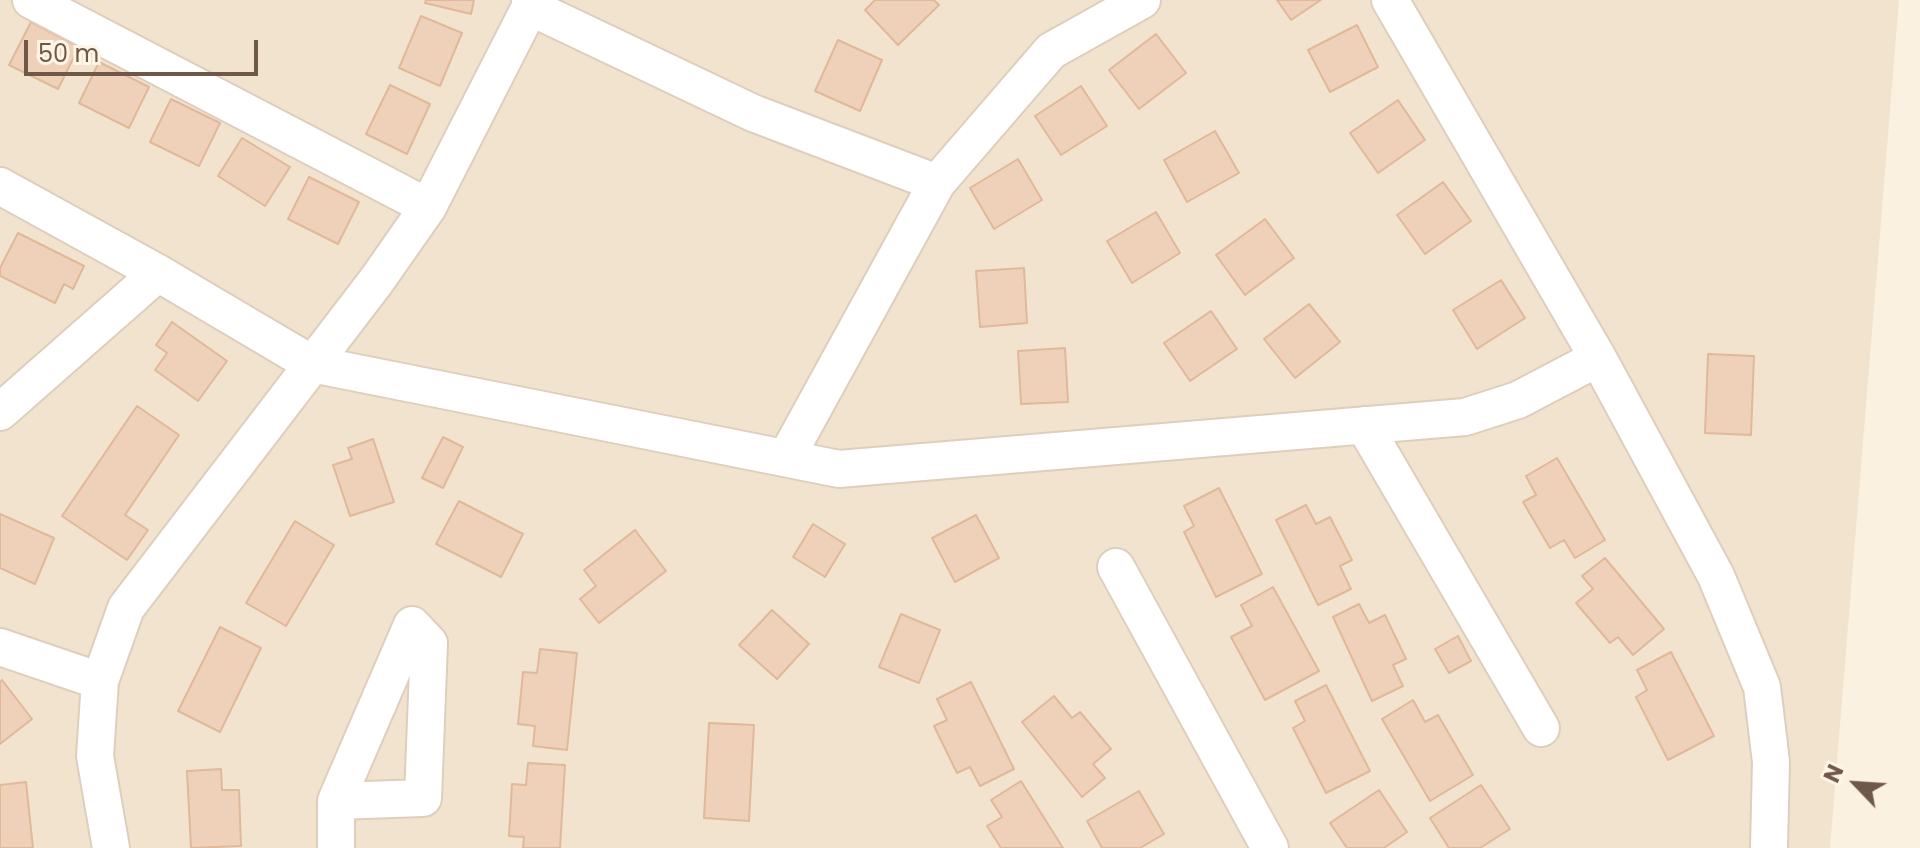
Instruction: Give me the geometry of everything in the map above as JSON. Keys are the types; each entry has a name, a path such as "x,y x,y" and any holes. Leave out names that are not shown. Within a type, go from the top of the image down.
{"street":[{"path":"31,0 428,207"},
{"path":"786,458 937,183 1051,51 1142,0"},
{"path":"1390,0 1598,358 1716,576 1762,687 1771,762 1769,848"},
{"path":"111,848 95,756 100,681 126,608 428,207 530,4 753,113 937,183"},
{"path":"0,186 158,273 312,364 839,469 1465,417 1518,400 1598,358"},
{"path":"0,412 158,273"},
{"path":"1364,425 1541,728"},
{"path":"1116,567 1270,848"},
{"path":"336,801 423,798 429,643 412,625 336,801 336,848"},
{"path":"0,647 100,681"}],"shaded area":[{"path":"0,0 1899,0 1830,848 0,848"}],"building":[{"path":"426,0 474,0 471,14 425,3"},
{"path":"875,0 934,0 939,5 898,45 865,10"},
{"path":"1277,0 1321,0 1291,20"},
{"path":"421,16 462,33 440,86 399,68"},
{"path":"31,22 79,47 58,89 9,65"},
{"path":"1357,25 1378,67 1330,92 1308,50"},
{"path":"1156,34 1186,73 1139,109 1109,70"},
{"path":"838,40 882,60 860,111 815,91"},
{"path":"99,62 149,87 129,128 79,103"},
{"path":"390,85 430,104 407,154 366,134"},
{"path":"1081,86 1107,126 1061,155 1035,116"},
{"path":"171,99 220,123 199,166 150,142"},
{"path":"1398,100 1425,140 1378,173 1350,133"},
{"path":"1215,131 1239,173 1187,202 1164,160"},
{"path":"242,138 290,167 265,206 218,176"},
{"path":"1018,159 1042,200 994,229 970,188"},
{"path":"309,177 359,202 338,244 288,219"},
{"path":"1443,182 1471,221 1425,254 1397,215"},
{"path":"1156,212 1180,253 1132,283 1107,241"},
{"path":"1265,219 1294,258 1245,295 1216,255"},
{"path":"18,233 84,266 73,289 64,284 55,303 0,276 0,268"},
{"path":"1024,268 1027,323 980,327 976,271"},
{"path":"1501,280 1525,318 1477,349 1453,310"},
{"path":"1309,304 1340,342 1295,378 1264,339"},
{"path":"1211,311 1237,349 1190,381 1164,343"},
{"path":"172,322 227,361 198,401 155,370 167,353 156,345"},
{"path":"1065,348 1068,402 1021,404 1018,351"},
{"path":"1708,354 1754,356 1751,435 1705,433"},
{"path":"137,406 179,435 125,515 148,530 127,560 62,516"},
{"path":"443,437 463,447 443,488 422,478"},
{"path":"373,439 394,502 350,516 333,465 352,459 348,448"},
{"path":"1557,458 1605,540 1575,558 1564,540 1550,548 1523,502 1536,495 1526,476"},
{"path":"1219,488 1262,574 1216,597 1184,532 1194,526 1184,506"},
{"path":"459,501 523,534 501,577 436,544"},
{"path":"1306,505 1316,524 1330,517 1352,560 1340,566 1351,589 1318,605 1276,520"},
{"path":"0,514 54,538 35,584 0,568"},
{"path":"976,515 999,558 955,582 932,538"},
{"path":"295,521 334,545 286,626 246,603"},
{"path":"813,524 845,544 825,577 793,557"},
{"path":"635,530 666,571 599,623 580,599 596,586 584,570"},
{"path":"1605,558 1664,629 1633,655 1618,637 1610,643 1576,603 1593,589 1582,576"},
{"path":"1273,587 1319,671 1265,700 1231,637 1252,626 1241,605"},
{"path":"1359,604 1369,623 1385,615 1406,659 1393,665 1403,686 1372,701 1333,617"},
{"path":"772,610 809,644 777,679 739,645"},
{"path":"901,614 940,630 919,683 879,667"},
{"path":"220,627 261,648 220,732 178,711"},
{"path":"1458,636 1471,661 1449,673 1435,649"},
{"path":"540,649 577,653 567,750 533,746 535,726 518,724 523,672 537,673"},
{"path":"1671,652 1714,736 1668,760 1636,697 1647,690 1637,670"},
{"path":"2,680 32,719 0,744 0,682"},
{"path":"971,682 1014,769 980,786 970,767 957,773 934,726 947,720 937,699"},
{"path":"1326,685 1370,771 1326,793 1293,728 1305,721 1295,701"},
{"path":"1054,696 1072,718 1080,712 1111,749 1093,764 1105,778 1082,797 1022,722"},
{"path":"1413,700 1425,722 1438,715 1473,775 1430,801 1382,719"},
{"path":"709,723 754,725 749,821 704,818"},
{"path":"528,763 565,765 560,848 523,848 524,837 509,836 512,784 526,785"},
{"path":"221,769 222,790 239,790 241,846 191,848 187,771"},
{"path":"1021,781 1063,848 1001,848 987,826 1002,817 991,800"},
{"path":"26,782 33,848 0,848 0,785"},
{"path":"1481,785 1510,829 1480,848 1449,848 1430,818"},
{"path":"1379,790 1407,832 1384,848 1347,848 1330,823"},
{"path":"1139,791 1164,834 1140,848 1102,848 1087,821"}]}
